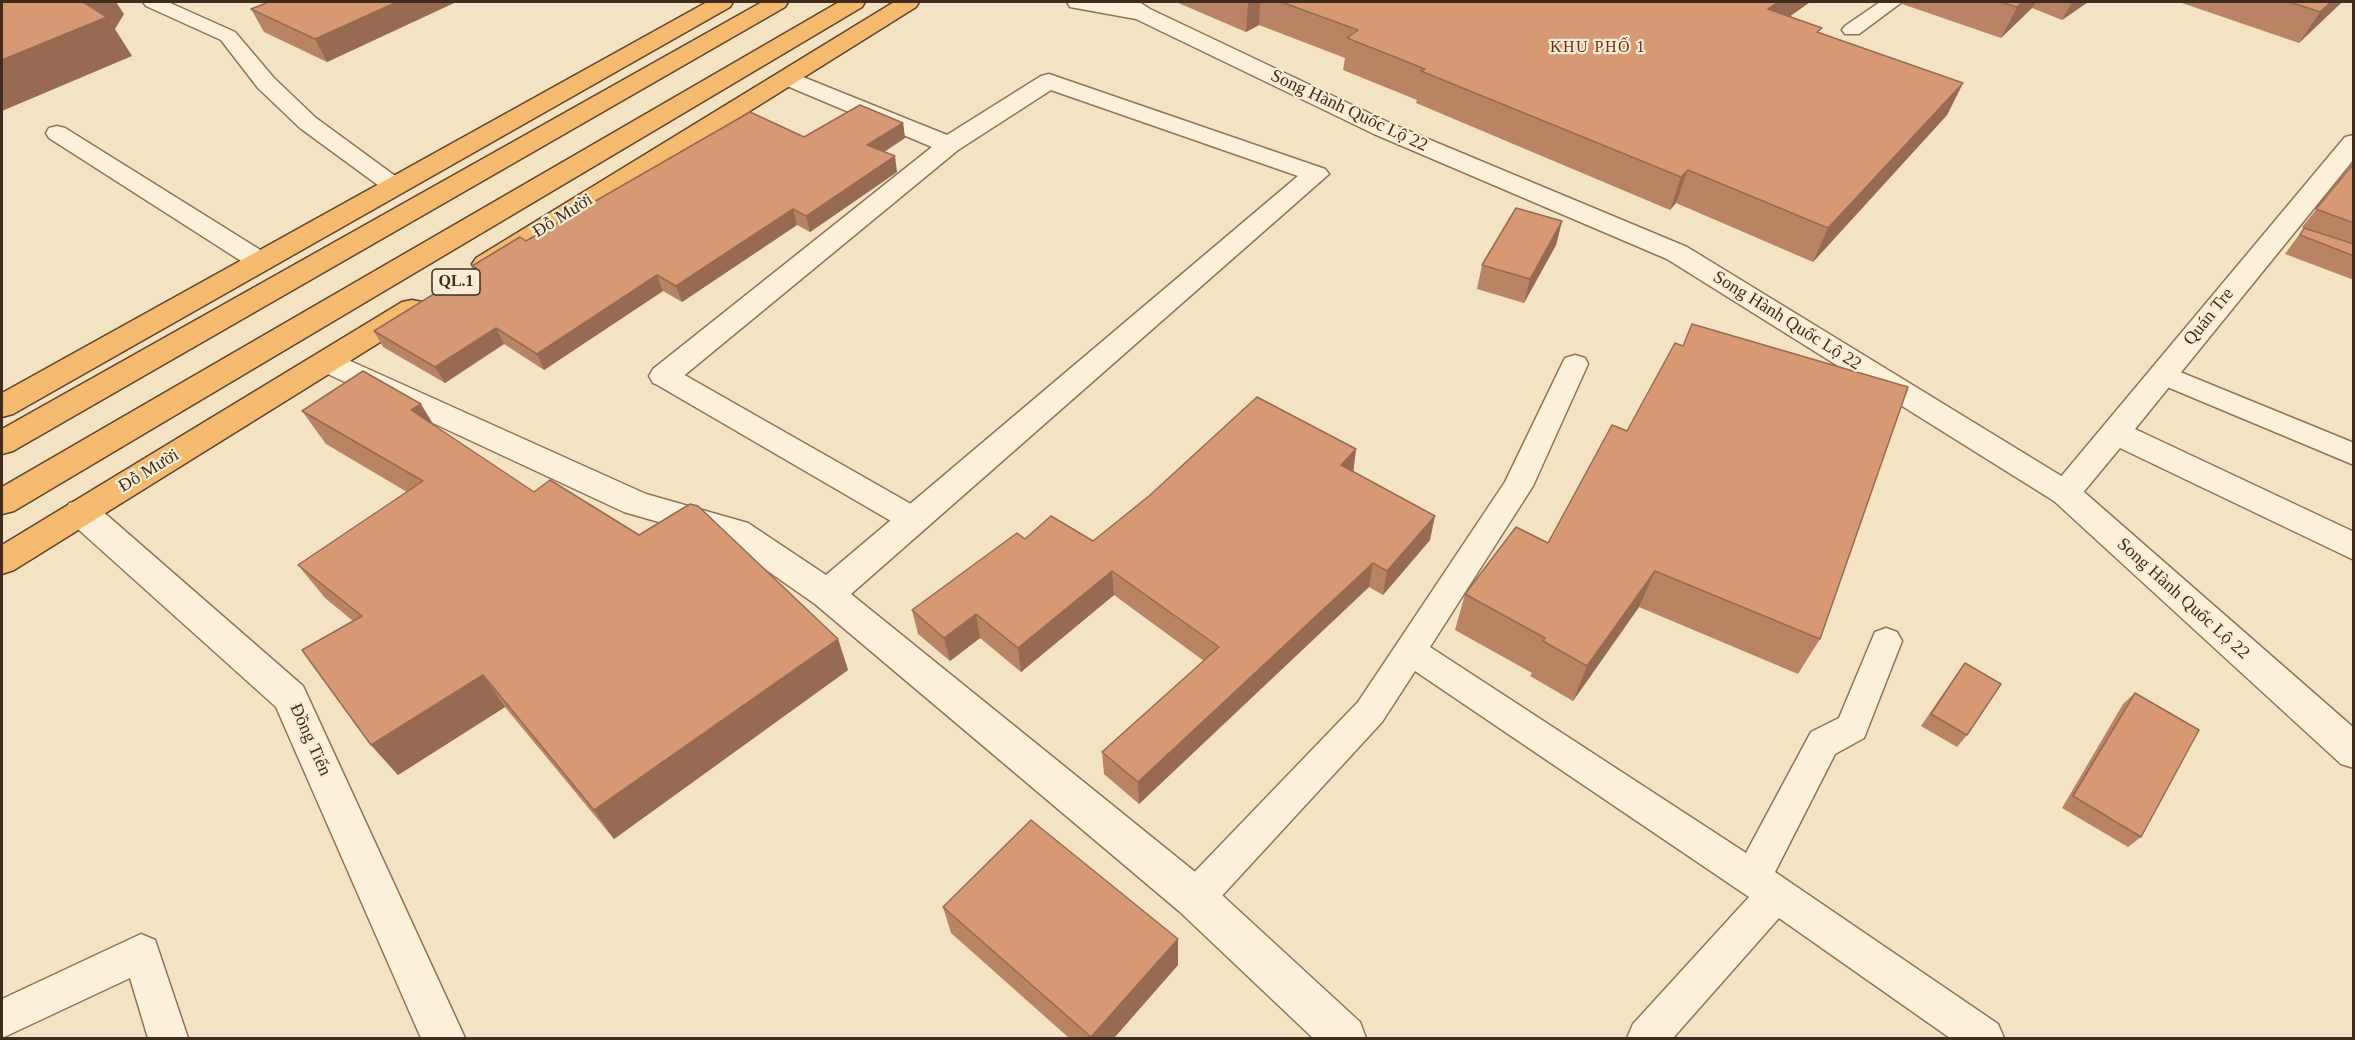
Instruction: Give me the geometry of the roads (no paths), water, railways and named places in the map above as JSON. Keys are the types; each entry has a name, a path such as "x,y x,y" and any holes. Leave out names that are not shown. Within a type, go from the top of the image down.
{"highway":[{"path":"2,406 722,2"},
{"path":"672,29 749,2"},
{"path":"2,443 777,2"},
{"name":"Đỗ Mười","path":"2,502 854,2"},
{"name":"QL.1","path":"817,23 894,2"},
{"name":"Đỗ Mười","path":"467,276 908,2"},
{"name":"Đỗ Mười","path":"2,561 437,294"}],"street":[{"name":"Song Hành Quốc Lộ 22","path":"1078,2 1134,8 1383,129 1677,253 2065,493 2354,752"},
{"path":"788,78 949,145"},
{"path":"664,376 949,145 1049,81 1316,174 827,594"},
{"name":"Quán Tre","path":"2065,493 2163,374 2290,235 2354,142"},
{"path":"327,362 636,503 736,532 827,594 1195,898 1344,1038"},
{"path":"2115,432 2354,547"},
{"name":"Đồng Tiến","path":"81,512 290,697 443,1038"}],"lane":[{"path":"153,2 228,36 266,83 308,123 394,186"},
{"path":"1852,30 1892,2"},
{"path":"57,133 261,262"},
{"path":"1195,898 1370,712 1518,486 1575,364"},
{"path":"2163,374 2354,455"},
{"path":"664,376 914,519"},
{"path":"1647,1038 1764,886 1823,743 1852,728 1886,641"},
{"path":"1411,651 1764,886 1984,1038"},
{"path":"2,1019 141,953 168,1038"}],"district":[{"name":"KHU PHỐ 1","path":"1598,48"}]}
